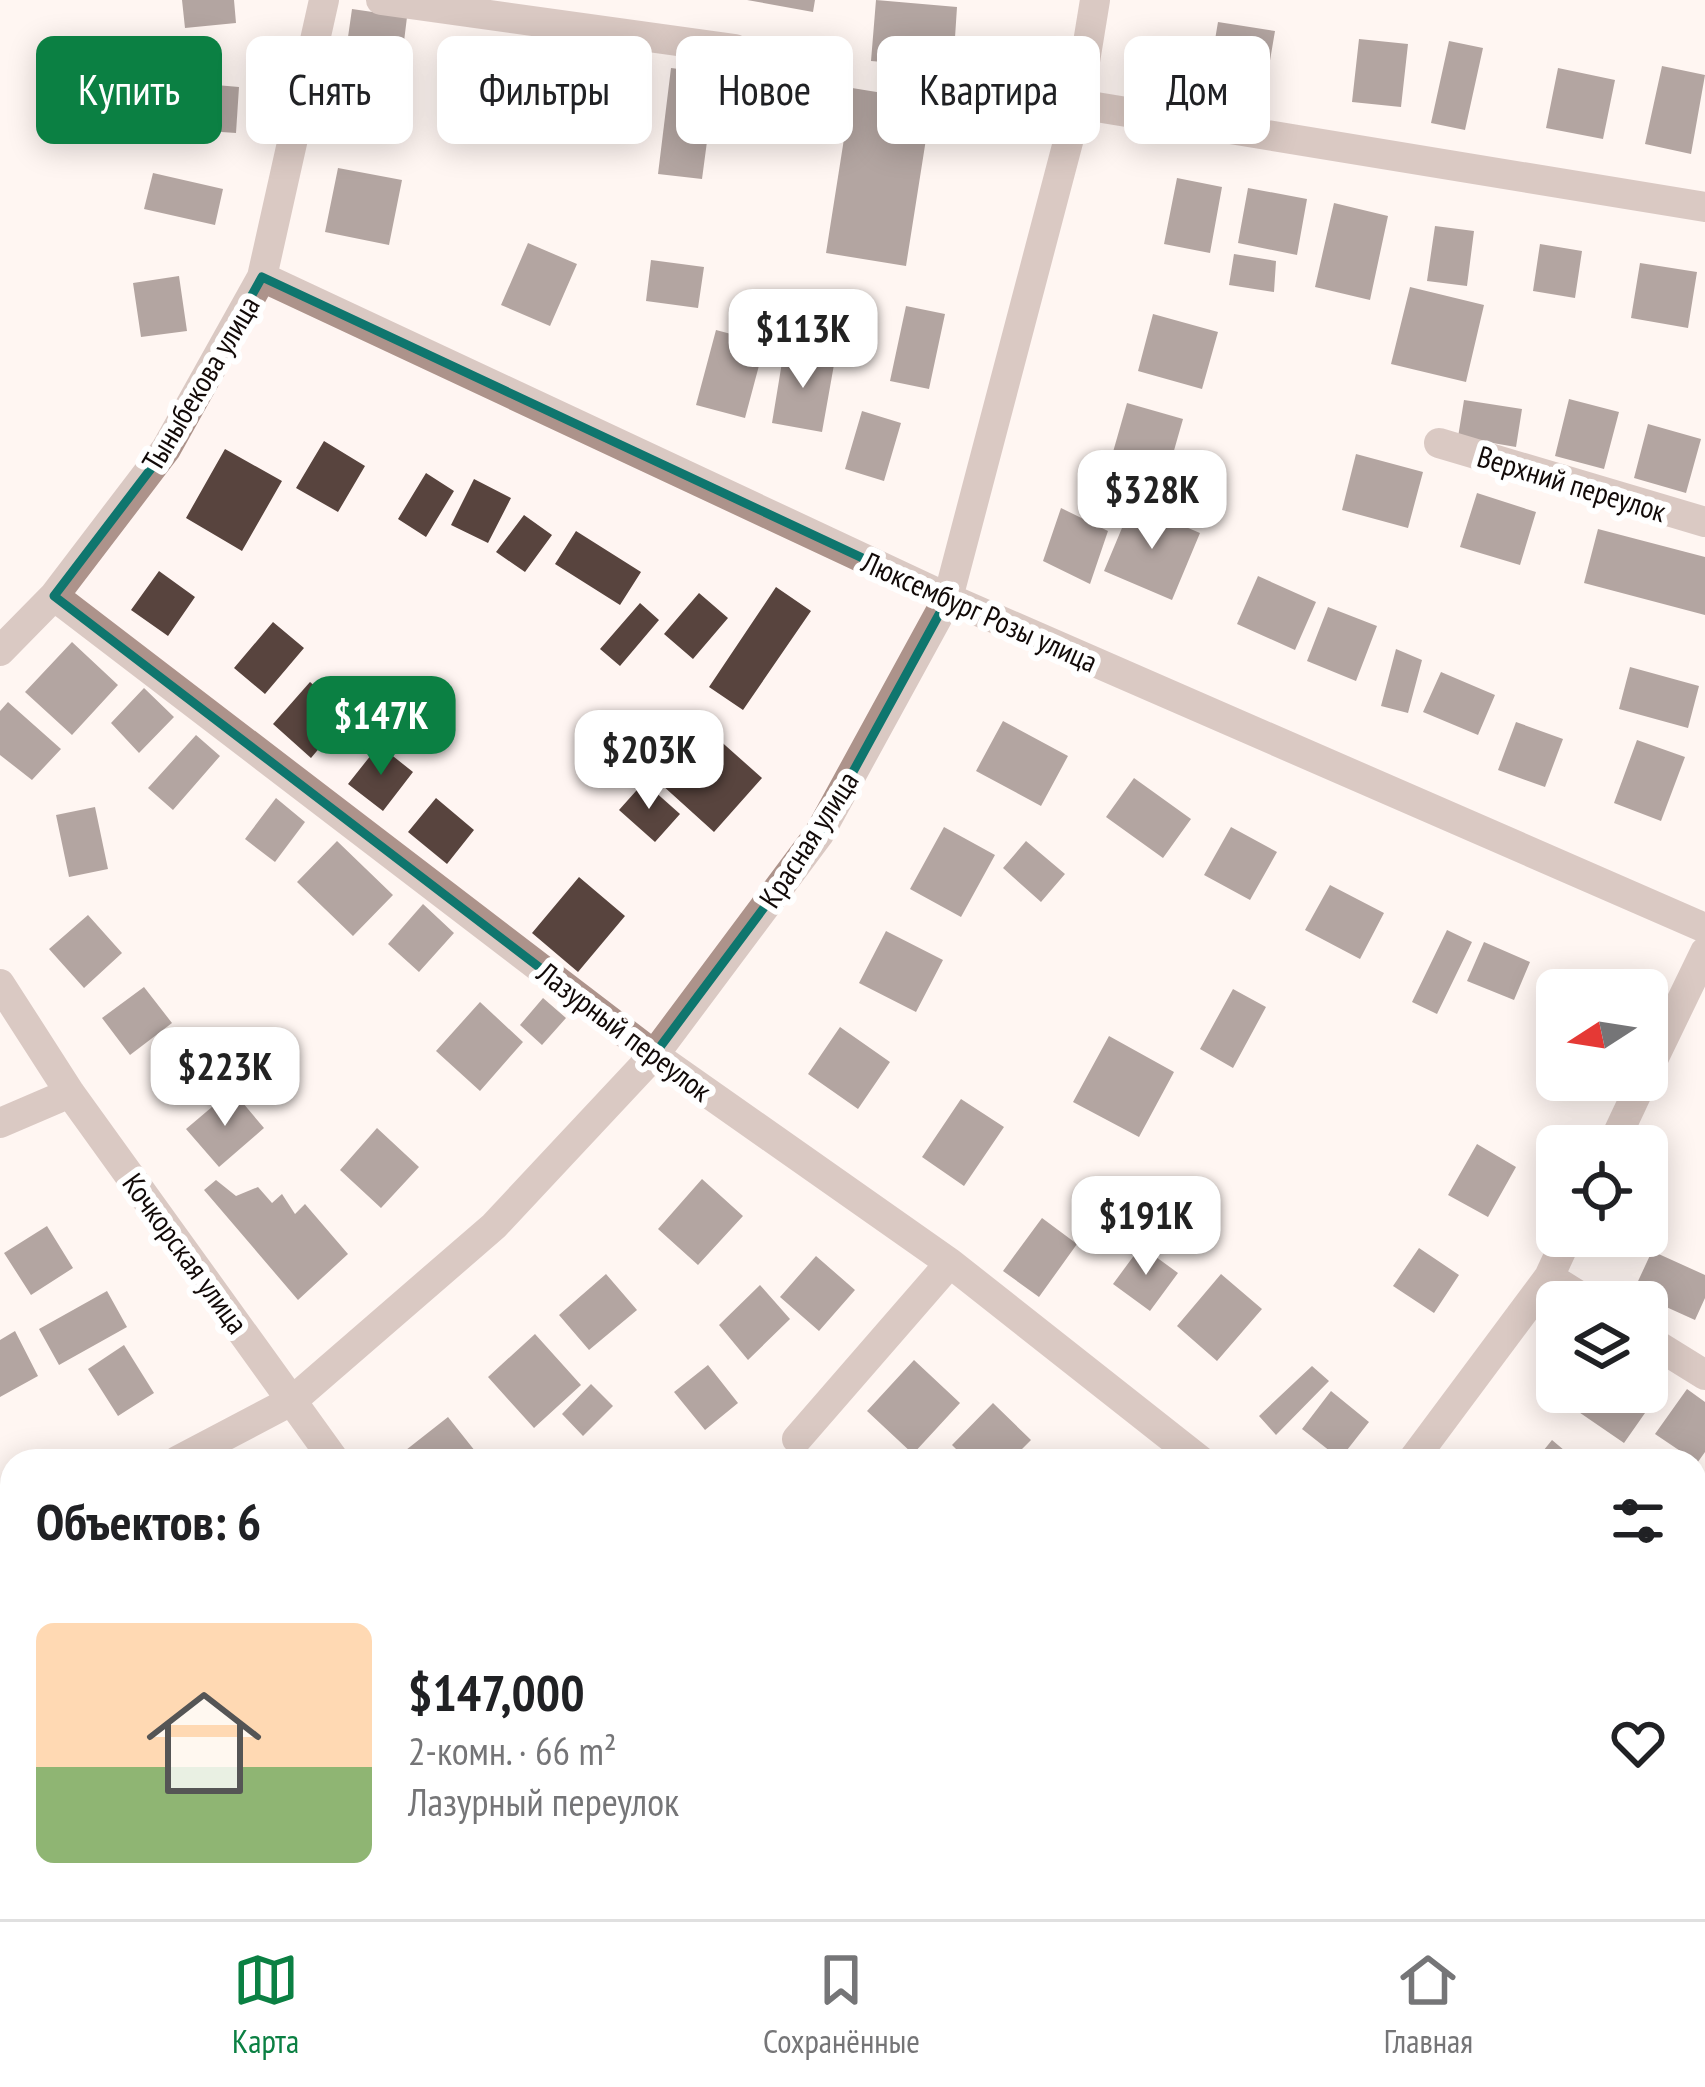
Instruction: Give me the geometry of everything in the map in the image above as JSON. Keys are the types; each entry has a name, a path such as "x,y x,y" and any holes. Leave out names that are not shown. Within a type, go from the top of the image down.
{"street":[{"name":"Тыныбекова улица","path":"0,651 54,596 166,448 262,278 324,0"},
{"path":"381,0 676,41"},
{"name":"Красная улица","path":"1089,36 1095,0"},
{"path":"1100,108 1705,206"},
{"name":"Красная улица","path":"200,1449 292,1400 494,1226 654,1055 819,834 948,598 1067,144"},
{"name":"Люксембург Розы улица","path":"262,278 948,598 1705,928"},
{"name":"Верхний переулок","path":"1439,443 1705,522"},
{"name":"Лазурный переулок","path":"54,596 654,1055 950,1263 1186,1449"},
{"path":"1668,1028 1705,952"},
{"name":"Кочкорская улица","path":"0,984 70,1093 327,1449"},
{"path":"0,1123 70,1093"},
{"path":"1421,1449 1549,1277 1558,1257"},
{"path":"797,1438 950,1263"},
{"path":"1549,1277 1555,1281"},
{"path":"1668,1352 1705,1376"}],"highlighted area":[{"path":"262,277 948,598 819,834 654,1055 54,596 166,449"}],"building":[{"path":"182,0 234,0 236,23 185,28"},
{"path":"747,0 815,0 813,12"},
{"path":"876,0 957,7 955,36 877,36 877,62 871,61"},
{"path":"352,9 407,17 405,36 348,36"},
{"path":"1218,22 1275,31 1270,60 1270,36 1216,36"},
{"path":"1359,39 1408,44 1401,107 1352,102"},
{"path":"1449,41 1483,48 1465,130 1431,123"},
{"path":"1662,66 1705,75 1691,154 1645,144"},
{"path":"671,68 676,69 676,144 707,144 702,179 658,174"},
{"path":"1558,68 1615,80 1603,139 1546,128"},
{"path":"222,86 239,87 236,133 222,132"},
{"path":"853,88 877,92 877,144 925,144 906,266 826,253 843,144 853,144"},
{"path":"338,168 402,180 389,245 325,232"},
{"path":"153,173 223,189 215,225 144,209"},
{"path":"1177,178 1222,187 1210,253 1164,244"},
{"path":"1248,188 1307,199 1297,255 1238,243"},
{"path":"1334,203 1388,216 1370,300 1315,287"},
{"path":"1435,226 1474,231 1467,286 1427,281"},
{"path":"528,243 577,264 550,326 501,305"},
{"path":"1540,244 1582,251 1575,298 1533,291"},
{"path":"1234,254 1276,261 1274,292 1229,285"},
{"path":"651,260 704,267 698,308 646,301"},
{"path":"1640,263 1697,272 1688,328 1631,318"},
{"path":"179,276 187,331 141,337 133,283"},
{"path":"1410,287 1484,305 1466,382 1391,364"},
{"path":"906,306 945,314 929,389 890,381"},
{"path":"1153,314 1218,332 1202,389 1138,371"},
{"path":"716,330 765,343 745,418 696,405"},
{"path":"784,350 835,359 822,432 772,423"},
{"path":"1569,399 1619,412 1604,469 1555,456"},
{"path":"1464,400 1522,409 1516,447 1458,437"},
{"path":"1127,403 1183,419 1165,482 1109,466"},
{"path":"862,411 901,423 884,481 845,469"},
{"path":"1648,424 1701,439 1686,493 1634,478"},
{"path":"324,441 365,466 338,512 296,488"},
{"path":"225,449 282,481 242,551 186,518"},
{"path":"1356,454 1423,472 1408,528 1342,510"},
{"path":"426,473 454,491 426,537 398,519"},
{"path":"474,479 511,498 488,543 451,525"},
{"path":"1477,493 1536,512 1520,565 1460,547"},
{"path":"1132,504 1200,533 1172,600 1104,571"},
{"path":"1061,508 1108,531 1090,584 1043,561"},
{"path":"524,515 552,535 525,572 496,552"},
{"path":"1598,529 1705,557 1705,615 1584,583"},
{"path":"576,531 641,572 620,605 555,564"},
{"path":"159,571 195,597 168,636 131,610"},
{"path":"1258,576 1316,602 1295,650 1237,624"},
{"path":"776,587 811,611 743,710 709,687"},
{"path":"699,593 728,618 693,659 664,634"},
{"path":"640,603 659,620 620,666 600,649"},
{"path":"1328,607 1377,626 1356,681 1307,661"},
{"path":"273,622 304,648 265,694 234,668"},
{"path":"72,642 118,685 72,735 25,692"},
{"path":"1396,649 1422,660 1408,713 1381,706"},
{"path":"1630,667 1699,686 1688,728 1619,709"},
{"path":"1441,672 1495,695 1478,735 1423,712"},
{"path":"310,682 348,714 311,758 273,724"},
{"path":"144,688 174,717 139,753 111,723"},
{"path":"8,702 61,749 32,780 0,755 0,711"},
{"path":"1003,721 1068,756 1041,806 976,771"},
{"path":"699,722 762,778 714,832 651,775"},
{"path":"1516,722 1563,739 1545,787 1498,770"},
{"path":"196,735 220,756 173,810 148,788"},
{"path":"1637,740 1685,757 1661,821 1614,803"},
{"path":"379,745 413,772 383,811 348,784"},
{"path":"1134,778 1191,819 1163,858 1106,817"},
{"path":"644,782 680,814 655,842 619,810"},
{"path":"276,798 305,822 275,862 245,839"},
{"path":"436,798 474,830 447,864 408,832"},
{"path":"95,807 108,869 69,877 56,815"},
{"path":"944,827 995,855 961,917 910,889"},
{"path":"1231,827 1277,852 1250,900 1204,875"},
{"path":"337,841 393,895 353,936 297,882"},
{"path":"1026,841 1065,874 1041,902 1003,868"},
{"path":"579,877 625,916 578,972 532,933"},
{"path":"1330,885 1384,913 1360,959 1305,930"},
{"path":"423,904 454,933 419,972 388,944"},
{"path":"88,915 122,953 84,988 49,949"},
{"path":"1447,930 1472,942 1437,1014 1412,1002"},
{"path":"886,931 943,960 916,1012 859,983"},
{"path":"1484,942 1530,962 1514,1000 1467,981"},
{"path":"144,987 172,1023 130,1055 102,1018"},
{"path":"1233,989 1266,1007 1233,1068 1200,1049"},
{"path":"543,998 566,1018 542,1045 520,1025"},
{"path":"480,1002 523,1042 480,1091 436,1051"},
{"path":"840,1027 890,1062 858,1109 808,1074"},
{"path":"1109,1036 1174,1072 1139,1137 1073,1102"},
{"path":"232,1090 264,1128 219,1167 186,1129"},
{"path":"961,1099 1004,1127 964,1186 922,1157"},
{"path":"377,1128 419,1167 381,1208 340,1170"},
{"path":"1477,1144 1516,1167 1488,1217 1448,1195"},
{"path":"702,1179 743,1216 698,1265 658,1229"},
{"path":"216,1180 236,1196 258,1187 272,1203 282,1194 295,1214 305,1204 348,1254 298,1300 204,1190"},
{"path":"1042,1218 1077,1244 1039,1297 1003,1271"},
{"path":"47,1226 73,1268 31,1295 4,1253"},
{"path":"1141,1246 1178,1273 1150,1311 1113,1284"},
{"path":"1419,1248 1459,1275 1434,1313 1393,1286"},
{"path":"816,1256 855,1290 819,1331 780,1297"},
{"path":"1649,1257 1665,1257 1705,1275 1705,1298 1695,1320 1668,1308 1668,1281 1638,1281"},
{"path":"606,1274 637,1310 589,1350 559,1315"},
{"path":"1221,1274 1262,1309 1217,1361 1177,1326"},
{"path":"760,1285 790,1319 748,1360 719,1325"},
{"path":"107,1291 127,1327 59,1365 39,1329"},
{"path":"15,1331 38,1376 0,1397 0,1340"},
{"path":"535,1334 581,1385 534,1428 488,1377"},
{"path":"124,1345 154,1393 118,1416 88,1369"},
{"path":"914,1360 960,1403 918,1449 908,1449 867,1411"},
{"path":"708,1365 738,1403 705,1430 674,1392"},
{"path":"1312,1366 1329,1381 1276,1435 1259,1416"},
{"path":"591,1384 613,1406 583,1436 562,1414"},
{"path":"1687,1389 1705,1402 1705,1449 1677,1449 1655,1434"},
{"path":"1331,1391 1369,1422 1348,1449 1327,1449 1302,1429"},
{"path":"993,1403 1031,1440 1022,1449 956,1449 952,1445"},
{"path":"1580,1413 1645,1413 1624,1443"},
{"path":"448,1417 473,1449 407,1449"}]}
